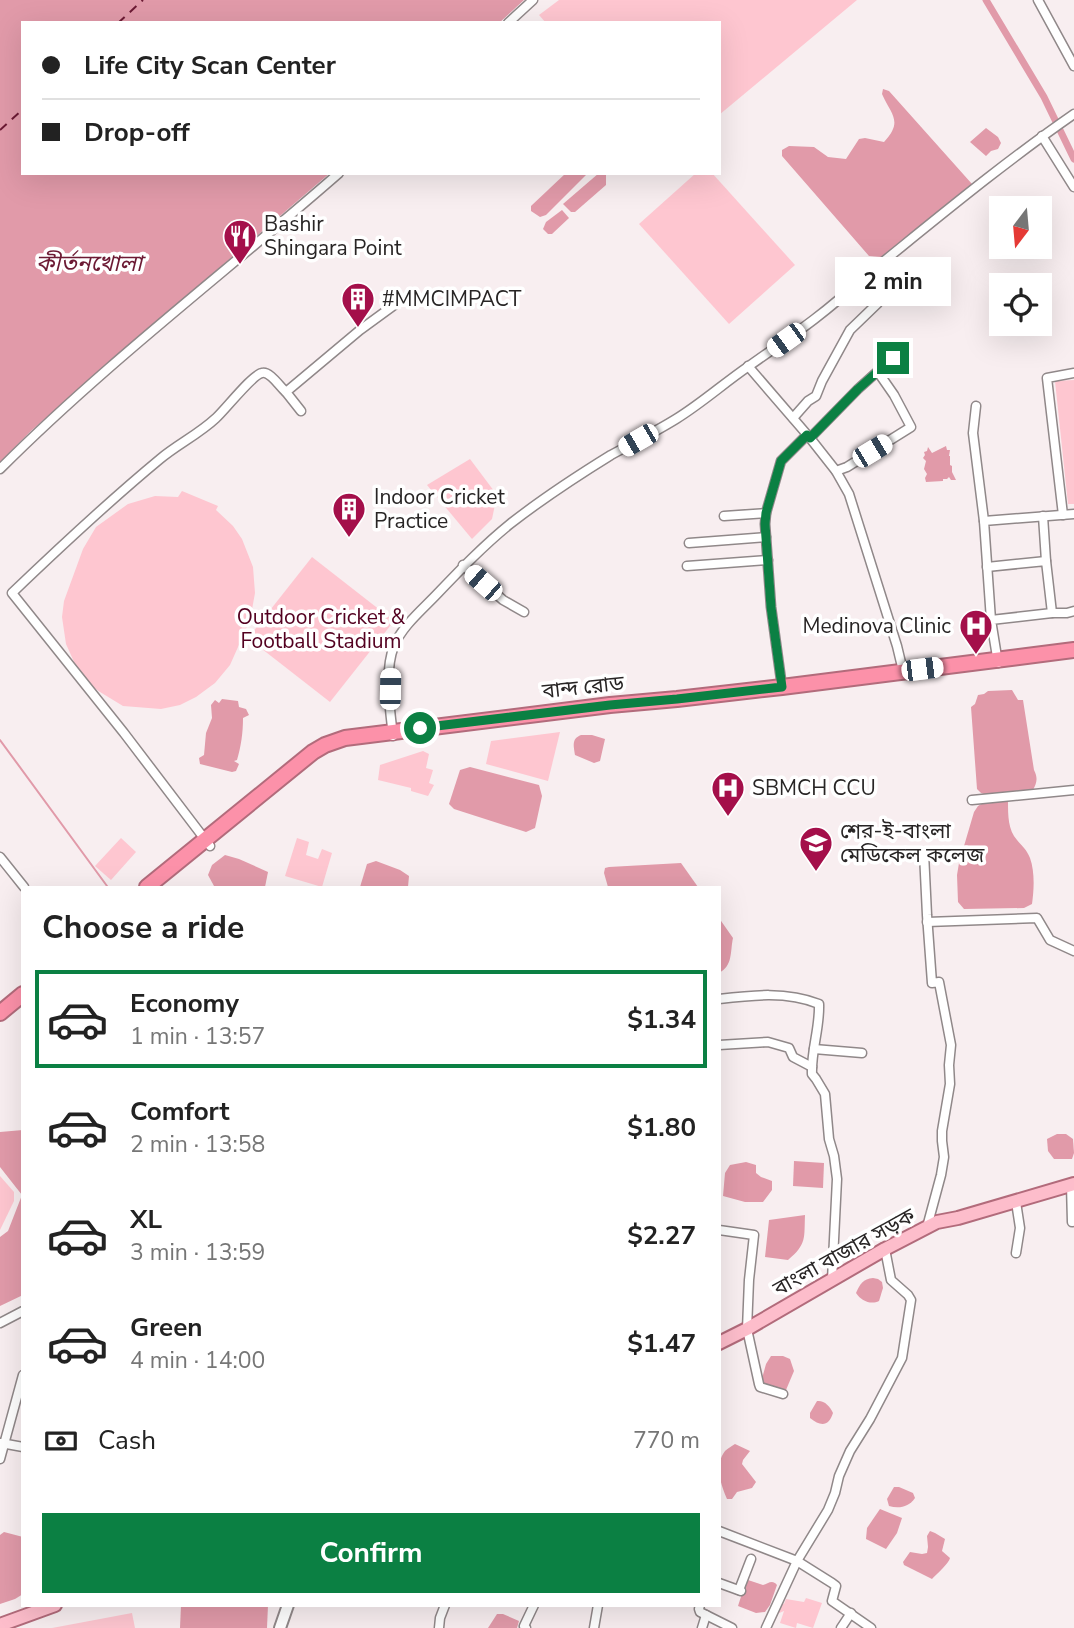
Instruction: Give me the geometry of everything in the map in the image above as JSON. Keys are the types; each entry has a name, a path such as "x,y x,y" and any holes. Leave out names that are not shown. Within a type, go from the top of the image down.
{"highway":[{"name":"বান্দ রোড","path":"678,702 825,688 1074,650"},
{"name":"বান্দ রোড","path":"157,886 324,753 348,746 393,735 610,711 903,671 1074,656"},
{"name":"বান্দ রোড","path":"148,886 208,844"},
{"path":"0,1003 21,986"},
{"path":"0,1013 21,996"}],"main road":[{"name":"বাংলা বাজার সড়ক","path":"721,1342 937,1222 1072,1185"},
{"path":"0,1625 50,1607"},
{"path":"280,1628 287,1607"}],"street":[{"path":"510,21 533,0"},
{"path":"1038,0 1074,66"},
{"path":"393,735 390,667 394,646 412,621 463,565 509,525 547,497 677,418 786,340 1044,135 1072,116"},
{"path":"1044,135 1074,187"},
{"path":"0,470 32,437 100,377 337,175"},
{"path":"286,392 397,303"},
{"path":"793,418 816,396 850,330 878,303"},
{"path":"782,687 771,607 766,537 766,513 781,461 898,353"},
{"path":"748,366 836,471 849,494 903,671"},
{"path":"836,471 847,467 911,427 878,372"},
{"path":"208,844 124,733 12,593 107,503 164,455 212,422 260,373 268,374 301,411"},
{"path":"1063,515 1047,378 1074,373"},
{"path":"976,406 973,433 984,521 991,620 998,662"},
{"path":"724,516 766,513"},
{"path":"984,521 1074,514"},
{"path":"1043,516 1052,613"},
{"path":"689,543 766,537"},
{"path":"687,566 768,560"},
{"path":"987,567 1046,561"},
{"path":"463,565 503,600 524,611"},
{"path":"991,620 1074,611"},
{"path":"972,800 1074,790"},
{"path":"924,853 932,983 939,982 950,1045 950,1084 942,1131 944,1157 926,1227"},
{"path":"0,857 23,886"},
{"path":"927,922 1037,918 1050,940 1074,951"},
{"path":"721,999 754,995 781,996 806,999 819,1004 812,1074 825,1094 829,1139 837,1179 832,1280"},
{"path":"721,1045 768,1042 789,1048 793,1057 812,1067"},
{"path":"814,1049 862,1053"},
{"path":"1072,1185 1072,1222"},
{"path":"1016,1202 1020,1228 1016,1254"},
{"path":"721,1230 754,1235 747,1329 760,1387 783,1394"},
{"path":"766,1628 797,1561 828,1510 842,1466 902,1358 911,1300 891,1280 885,1249"},
{"path":"0,1323 21,1312"},
{"path":"0,1460 2,1443 21,1381"},
{"path":"2,1443 21,1447"},
{"path":"721,1532 797,1561 836,1586 832,1601 871,1628"},
{"path":"721,1584 740,1590 751,1559"},
{"path":"439,1628 444,1607"},
{"path":"525,1628 533,1607"},
{"path":"594,1628 598,1607"},
{"path":"700,1607 700,1612 732,1628"},
{"path":"841,1628 851,1613"},
{"path":"702,1628 706,1615"}],"green space":[{"path":"559,0 857,0 721,113 721,21 544,21 539,15"},
{"path":"694,175 714,175 795,265 729,324 639,224"},
{"path":"1074,380 1074,504 1068,504 1055,381"},
{"path":"470,459 497,495 492,519 472,539 427,485"},
{"path":"182,491 218,506 216,510 242,539 253,567 255,593 250,620 230,665 215,683 196,697 180,705 161,709 123,706 85,681 75,664 66,644 62,617 64,601 83,549 96,527 128,504 155,496 178,497"},
{"name":"Outdoor Cricket & Football Stadium","path":"312,557 394,621 330,702 248,638"},
{"path":"560,732 548,781 486,764 491,741"},
{"path":"423,751 429,754 426,768 433,770 429,783 434,785 428,796 411,791 411,788 378,780 380,765"},
{"path":"121,838 136,852 111,880 95,866"},
{"path":"297,838 309,842 306,855 318,859 322,849 332,853 322,886 285,876"},
{"path":"0,1176 14,1192 14,1201 0,1230"},
{"path":"806,1598 822,1603 813,1628 797,1623 796,1628 780,1623 784,1611 777,1614 781,1603 784,1604 786,1599 804,1602"},
{"path":"132,1613 135,1628 52,1628"}],"water":[{"name":"কীর্তনখোলা","path":"0,0 524,0 501,21 21,21 21,175 328,175 32,430 0,462"},
{"path":"883,89 889,91 972,184 881,257 869,256 782,156 782,150 789,146 814,147 828,157 846,159 859,139 884,142 893,129 894,118 882,94"},
{"path":"986,128 998,137 1001,143 998,149 986,156 970,142"},
{"path":"564,175 586,175 546,215 540,217 531,211 531,206"},
{"path":"597,175 606,175 606,185 575,212 571,212 563,204"},
{"path":"562,210 569,218 552,234 548,234 543,229 546,222"},
{"path":"946,446 947,450 950,450 950,465 956,480 949,477 943,481 926,482 924,452 928,447 932,453"},
{"path":"1012,690 1018,700 1023,700 1036,782 1033,790 987,795 977,789 971,707 978,695 988,691"},
{"path":"222,699 238,701 239,707 246,709 249,715 243,718 240,750 237,760 234,761 239,764 236,771 232,772 200,764 199,758 204,755 206,733 212,718 211,705 215,700 219,703"},
{"path":"581,735 605,739 600,761 594,763 575,755 574,741"},
{"path":"470,767 539,785 542,796 535,828 526,832 454,809 449,804 460,770"},
{"path":"997,800 1008,802 1012,832 1030,858 1034,881 1032,904 1024,908 964,909 958,902 957,875 974,812 983,803"},
{"path":"225,855 239,859 268,872 265,886 214,886 208,875 212,865"},
{"path":"376,861 400,870 409,876 408,886 360,886 367,864"},
{"path":"681,863 697,886 608,886 604,873 605,868"},
{"path":"721,921 733,938 729,963 721,972"},
{"path":"21,1130 21,1194 0,1167 0,1132"},
{"path":"1057,1134 1066,1134 1073,1139 1072,1159 1054,1159 1048,1151 1047,1139"},
{"path":"794,1161 824,1163 823,1188 793,1186"},
{"path":"746,1162 756,1165 756,1173 772,1181 772,1190 763,1202 745,1202 723,1196 725,1173 730,1165"},
{"path":"21,1198 21,1296 0,1306 0,1237 8,1231"},
{"path":"805,1215 805,1229 799,1249 788,1260 765,1257 769,1220"},
{"path":"873,1278 882,1282 883,1288 879,1301 866,1302 856,1293 862,1282"},
{"path":"771,1356 790,1359 794,1371 786,1390 764,1387 761,1382"},
{"path":"817,1401 826,1404 833,1413 827,1423 818,1423 810,1418"},
{"path":"735,1444 750,1451 742,1464 756,1482 752,1488 737,1492 732,1499 727,1499 721,1481 721,1460 725,1451"},
{"path":"894,1487 913,1493 915,1498 903,1506 889,1506 887,1499"},
{"path":"880,1509 902,1518 897,1533 886,1549 866,1539 867,1528"},
{"path":"930,1531 945,1539 942,1551 950,1558 932,1579 903,1562 910,1552 927,1553 927,1536"},
{"path":"4,1532 21,1536 21,1595 0,1604 0,1535"},
{"path":"748,1580 763,1585 772,1582 777,1585 765,1612 756,1613 738,1606"},
{"path":"181,1607 268,1607 267,1628 180,1628"},
{"path":"497,1614 519,1621 517,1628 488,1628"}],"waterway":[{"path":"986,0 1044,97 1074,159"},
{"path":"0,740 107,886"}],"ferry route":[{"path":"120,21 143,0"},
{"path":"0,130 21,111"}],"place":[{"name":"Bashir Shingara Point","path":"240,266"},
{"name":"#MMCIMPACT","path":"358,329"},
{"name":"Indoor Cricket Practice","path":"349,539"},
{"name":"Medinova Clinic","path":"976,656"},
{"name":"SBMCH CCU","path":"728,818"},
{"name":"শের-ই-বাংলা মেডিকেল কলেজ","path":"816,873"}],"route":[{"path":"420,728 782,687 771,607 765,524 778,468 781,461 807,435 810,438 893,358"}]}
